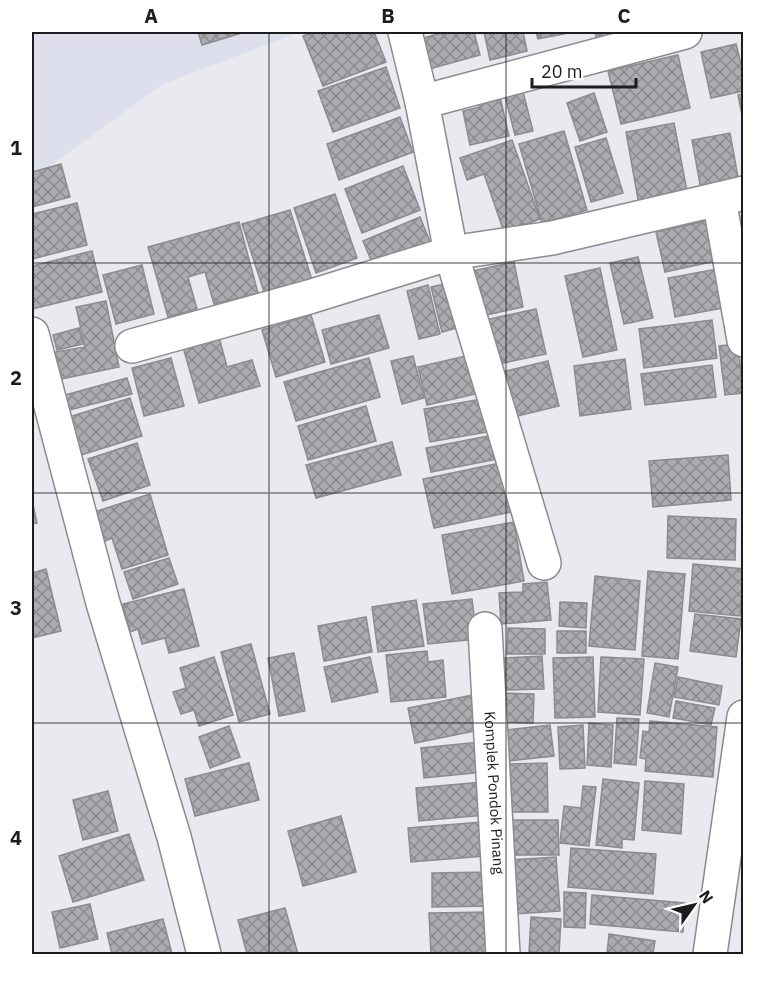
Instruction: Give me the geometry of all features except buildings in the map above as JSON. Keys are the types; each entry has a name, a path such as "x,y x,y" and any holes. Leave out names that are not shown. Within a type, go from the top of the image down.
{"street":[{"path":"405,32 422,102 451,253 544,563"},
{"path":"422,102 685,32"},
{"path":"132,346 309,297 451,253 552,238 731,196 744,340"},
{"path":"32,334 99,592 174,837 204,954"},
{"name":"Komplek Pondok Pinang","path":"485,629 503,954"},
{"path":"710,954 744,717"}],"shaded area":[{"path":"32,32 300,32 163,84 32,179"}]}
